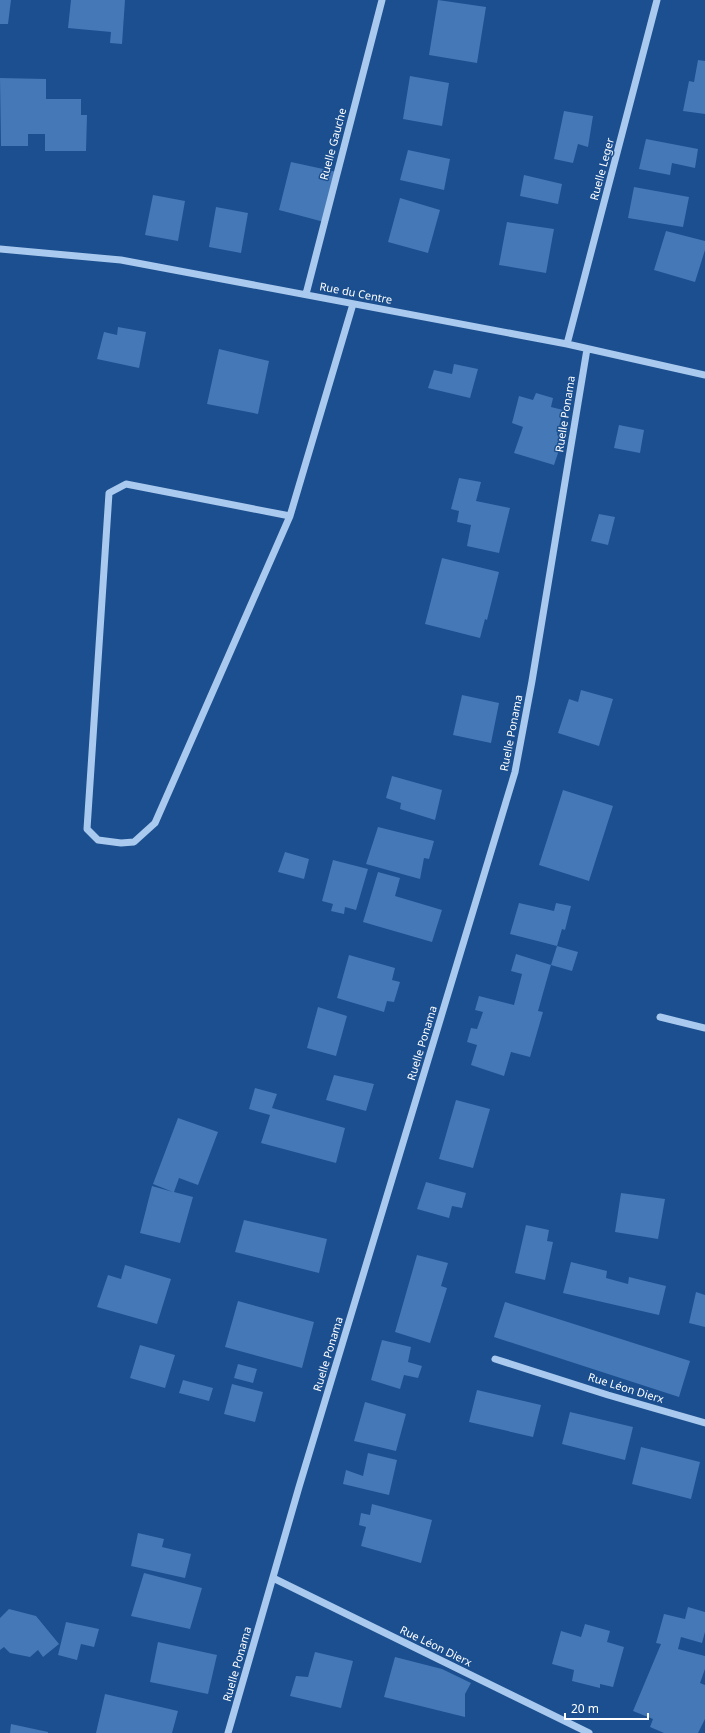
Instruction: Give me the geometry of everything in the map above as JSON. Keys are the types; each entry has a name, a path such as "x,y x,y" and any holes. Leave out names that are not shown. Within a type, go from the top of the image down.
{"street":[{"name":"Ruelle Gauche","path":"306,294 382,0"},
{"name":"Ruelle Leger","path":"567,344 657,0"},
{"name":"Rue du Centre","path":"0,249 121,260 567,344 705,375"},
{"path":"290,516 126,484 109,493 87,829 98,840 122,843 134,842 155,823 290,516 353,304"},
{"name":"Ruelle Ponama","path":"228,1733 273,1578 515,772 532,681 587,349"},
{"path":"660,1017 705,1028"},
{"name":"Rue Léon Dierx","path":"495,1359 608,1395 705,1423"},
{"name":"Rue Léon Dierx","path":"273,1578 589,1733"}],"building":[{"path":"0,0 11,0 8,24 0,24"},
{"path":"71,0 125,0 122,44 110,43 111,32 68,28"},
{"path":"438,0 486,7 477,63 429,55"},
{"path":"698,60 705,61 705,114 683,111 689,81 694,82"},
{"path":"410,76 449,83 442,126 403,119"},
{"path":"0,78 46,79 46,99 81,99 81,115 87,115 86,151 45,151 45,134 28,134 28,146 1,146"},
{"path":"564,111 593,116 588,147 578,144 573,163 554,159"},
{"path":"646,139 698,149 695,168 672,163 670,175 639,169"},
{"path":"408,150 450,159 444,190 400,180"},
{"path":"291,162 337,172 324,222 279,210"},
{"path":"524,175 562,184 558,204 520,196"},
{"path":"634,187 689,197 683,227 628,218"},
{"path":"153,195 185,201 178,241 145,235"},
{"path":"400,198 440,210 428,253 388,242"},
{"path":"216,207 248,213 241,253 209,247"},
{"path":"507,222 554,229 546,273 499,265"},
{"path":"666,231 705,241 705,250 695,282 654,270"},
{"path":"118,327 146,332 139,368 97,359 104,332 117,335"},
{"path":"219,349 269,361 258,414 207,404"},
{"path":"454,364 478,369 470,398 428,388 434,370 452,374"},
{"path":"536,393 553,398 551,407 563,410 557,435 563,438 554,465 514,453 523,427 512,423 519,396 533,400"},
{"path":"619,425 644,430 640,453 614,448"},
{"path":"459,478 481,482 476,501 510,508 499,553 467,546 471,525 457,522 459,511 451,509"},
{"path":"599,514 615,517 608,545 591,541"},
{"path":"442,558 499,572 487,620 485,619 480,638 425,624"},
{"path":"581,690 613,699 599,746 558,733 569,699 578,702"},
{"path":"462,695 499,703 491,743 453,735"},
{"path":"392,776 442,790 435,820 400,809 401,803 386,798"},
{"path":"563,790 613,806 589,881 539,865"},
{"path":"378,827 434,841 429,859 424,858 420,879 366,864"},
{"path":"285,852 309,859 304,879 278,872"},
{"path":"333,860 368,869 356,910 345,907 344,914 331,911 333,904 322,901"},
{"path":"378,872 400,878 395,896 442,910 432,942 363,922"},
{"path":"519,903 554,911 556,903 571,906 565,930 562,929 557,946 510,934"},
{"path":"557,946 578,952 572,971 551,965"},
{"path":"516,954 551,965 538,1011 543,1012 530,1057 511,1052 504,1076 471,1065 477,1045 467,1042 471,1028 477,1029 483,1012 475,1010 479,996 514,1005 522,974 511,971"},
{"path":"349,955 395,968 392,980 400,982 394,1002 387,1001 384,1012 337,998"},
{"path":"318,1007 347,1016 336,1056 307,1048"},
{"path":"334,1075 374,1084 366,1111 326,1100"},
{"path":"255,1088 277,1094 272,1108 345,1128 336,1163 261,1143 270,1115 249,1109"},
{"path":"456,1100 490,1109 473,1168 439,1159"},
{"path":"178,1118 218,1132 198,1185 179,1178 174,1192 193,1197 180,1243 140,1233 152,1186 173,1192 153,1184"},
{"path":"426,1182 466,1193 462,1208 452,1206 449,1218 417,1209"},
{"path":"621,1193 665,1199 658,1239 615,1232"},
{"path":"244,1220 327,1239 319,1273 235,1252"},
{"path":"526,1225 549,1230 547,1241 553,1242 545,1280 515,1273"},
{"path":"417,1255 448,1263 441,1286 447,1288 430,1343 395,1332"},
{"path":"571,1262 607,1271 606,1278 628,1284 629,1277 666,1286 659,1315 563,1293"},
{"path":"125,1265 171,1279 157,1324 97,1307 108,1275 121,1279"},
{"path":"696,1292 705,1295 705,1327 689,1323"},
{"path":"238,1301 314,1322 302,1368 225,1347"},
{"path":"505,1302 690,1361 679,1397 494,1337"},
{"path":"382,1340 411,1347 408,1362 422,1366 418,1378 404,1375 400,1389 371,1380"},
{"path":"140,1345 175,1355 165,1388 130,1378"},
{"path":"238,1364 257,1369 253,1383 234,1378"},
{"path":"183,1380 213,1388 209,1401 179,1393"},
{"path":"232,1384 263,1392 255,1422 224,1414"},
{"path":"477,1390 541,1405 533,1437 469,1422"},
{"path":"365,1402 406,1414 396,1451 354,1441"},
{"path":"570,1412 633,1427 625,1460 562,1444"},
{"path":"641,1447 700,1462 691,1499 632,1484"},
{"path":"368,1453 397,1460 389,1495 343,1484 346,1470 363,1476"},
{"path":"372,1504 432,1520 421,1563 361,1546 366,1527 359,1525 361,1513 370,1515"},
{"path":"138,1533 164,1539 162,1547 191,1554 185,1578 131,1566"},
{"path":"144,1573 202,1588 190,1629 131,1616"},
{"path":"688,1607 705,1612 705,1632 702,1643 681,1637 678,1649 705,1656 705,1669 700,1683 705,1685 705,1719 698,1733 664,1733 650,1727 653,1719 633,1711 661,1644 656,1643 664,1614 685,1619"},
{"path":"9,1609 36,1616 59,1644 43,1657 38,1650 30,1657 10,1653 4,1647 0,1650 0,1618"},
{"path":"66,1622 99,1629 94,1647 81,1644 77,1660 58,1655"},
{"path":"585,1624 610,1631 607,1642 624,1647 613,1687 600,1684 600,1688 572,1681 574,1670 552,1664 561,1631 581,1637"},
{"path":"158,1642 217,1655 208,1694 150,1682"},
{"path":"315,1652 353,1661 341,1708 290,1696 296,1676 308,1677"},
{"path":"395,1657 442,1669 471,1683 465,1694 465,1717 384,1697"},
{"path":"105,1694 178,1711 172,1733 96,1733"},
{"path":"11,1724 48,1732 48,1733 10,1733"}]}
